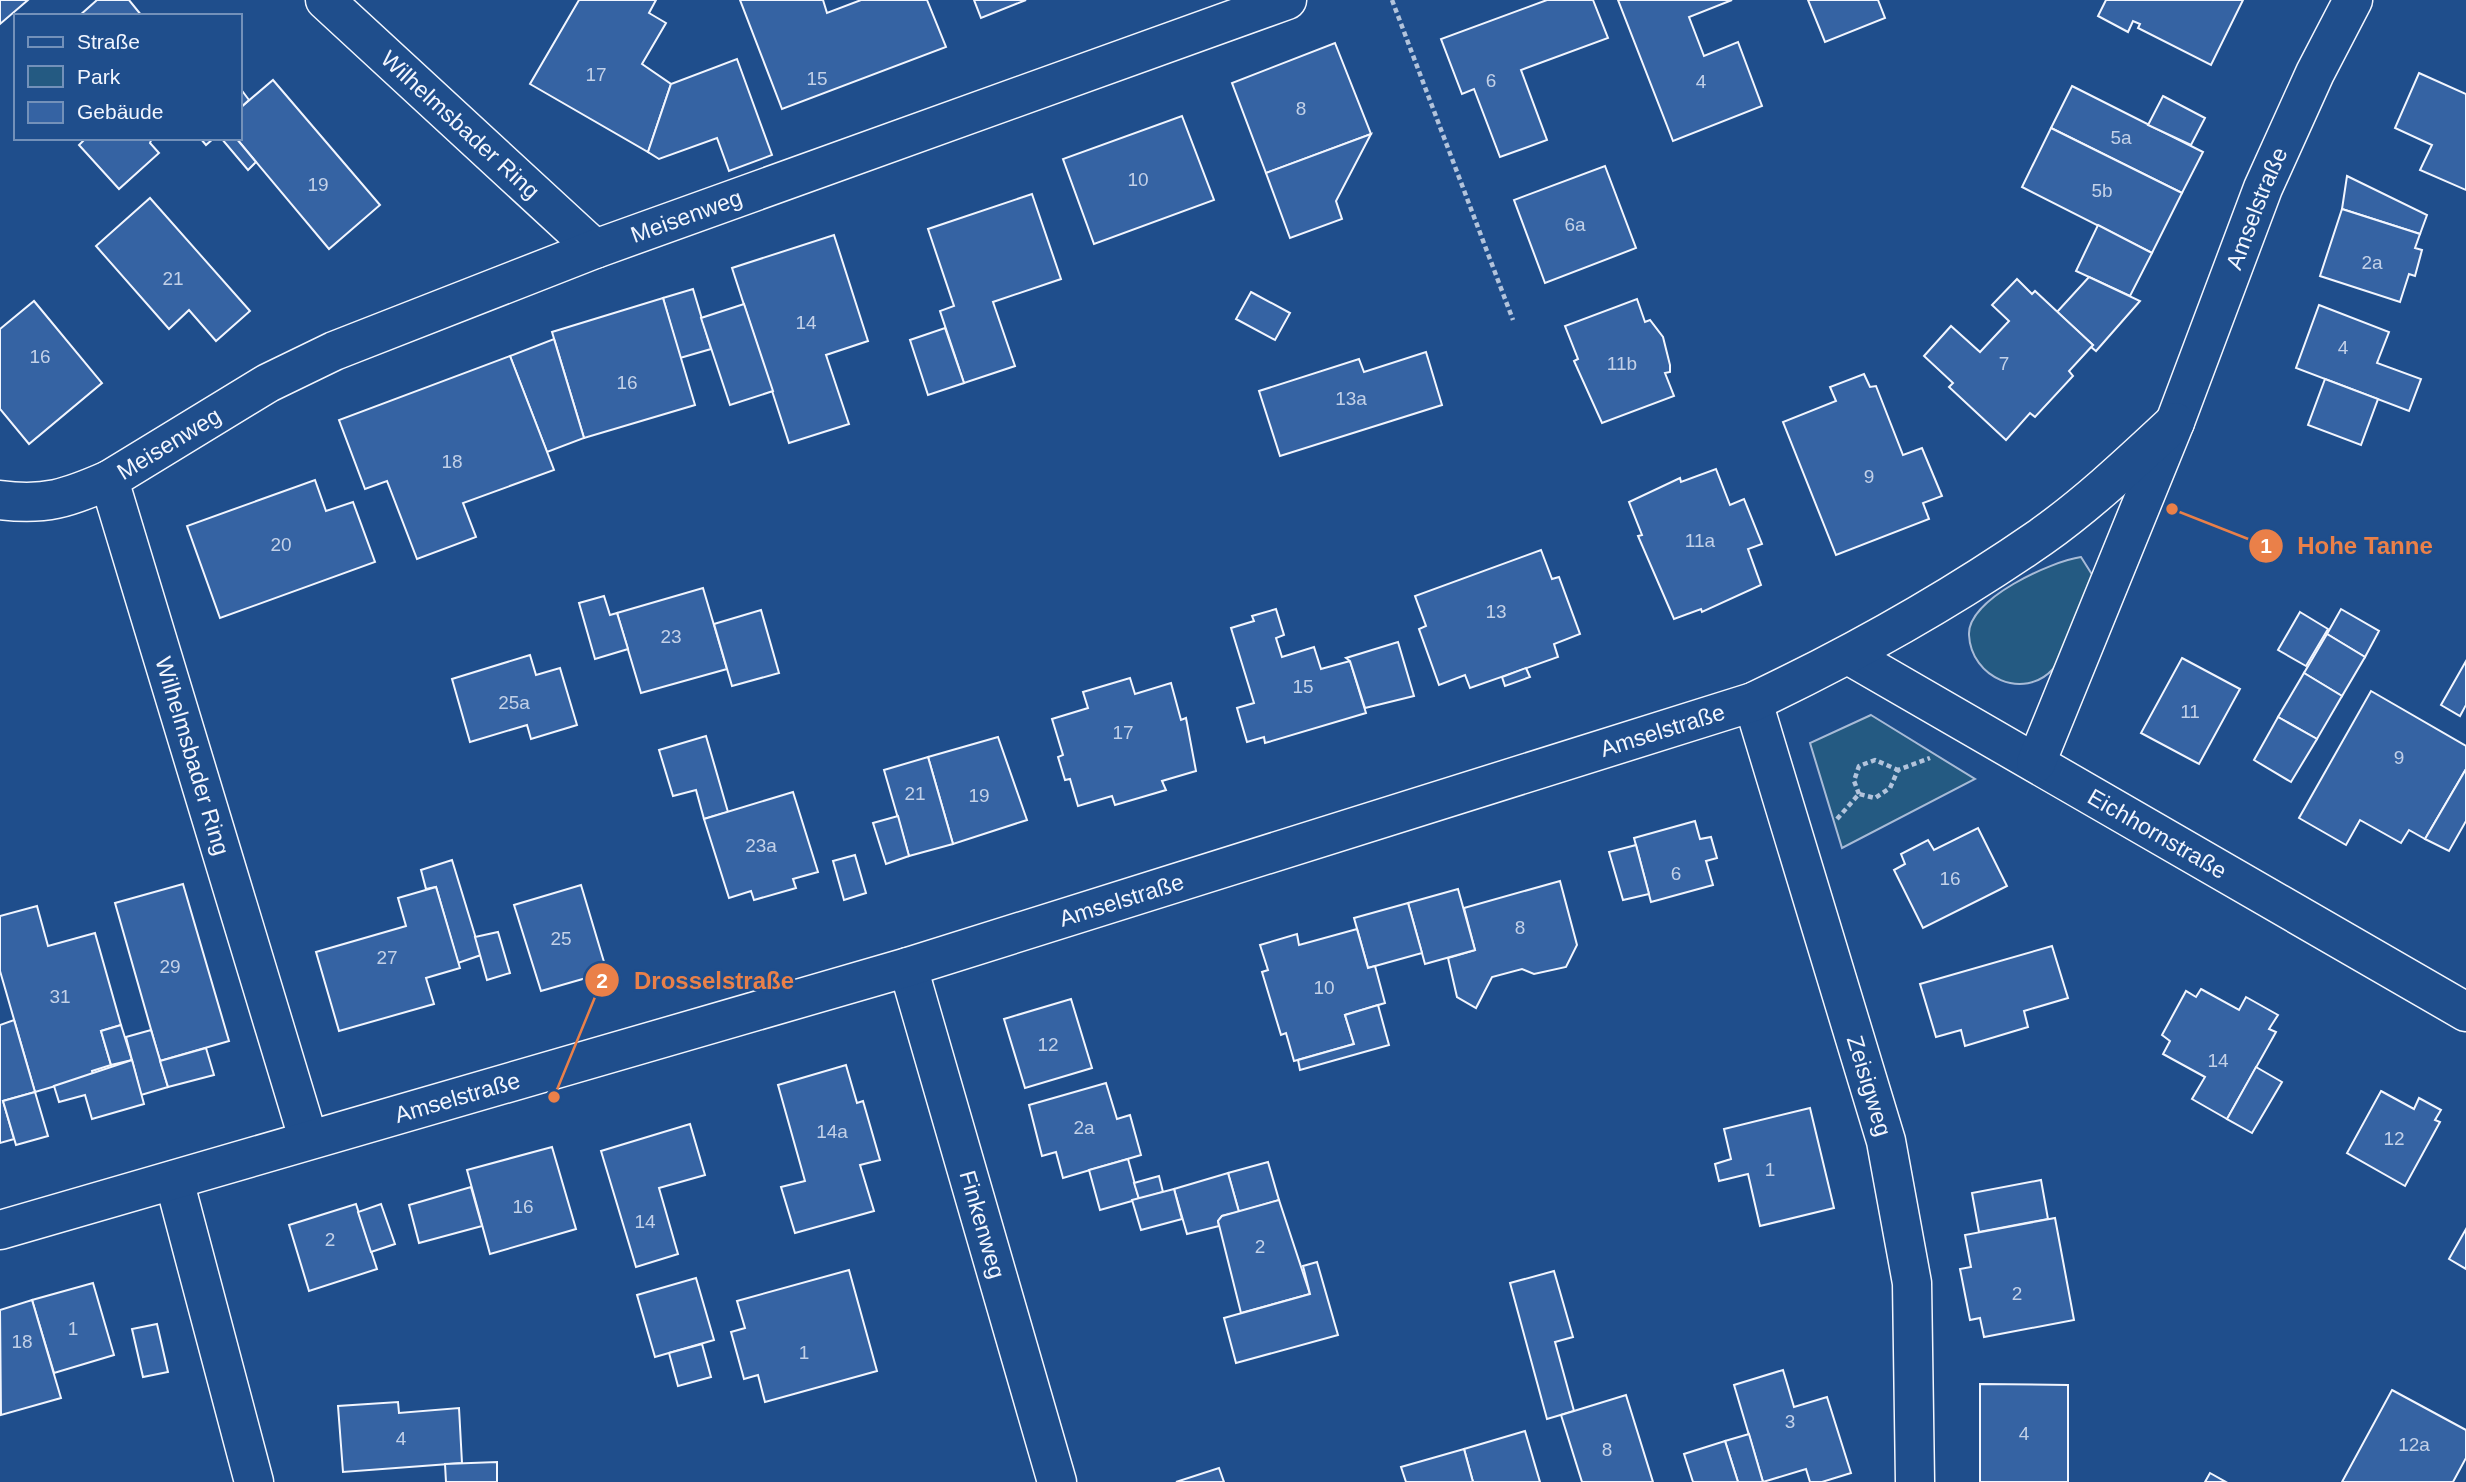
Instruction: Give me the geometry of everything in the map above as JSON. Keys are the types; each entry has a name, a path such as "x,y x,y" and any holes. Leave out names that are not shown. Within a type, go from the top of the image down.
{"street":[{"name":"Wilhelmsbader Ring","path":"325,0 595,249"},
{"name":"Meisenweg","path":"109,480 268,383 334,351 595,249 1287,0"},
{"name":"Amselstraße","path":"2036,763 2175,422 2263,188 2315,73 2353,0"},
{"name":"Amselstraße","path":"0,1230 908,967 1753,702 1850,656 2040,537 2101,490 2175,422"},
{"name":"Wilhelmsbader Ring","path":"109,480 309,1139"},
{"path":"0,500 27,504 65,500 109,480"},
{"name":"Eichhornstraße","path":"1850,656 2466,1012"},
{"name":"Zeisigweg","path":"1753,702 1886,1141 1901,1211 1912,1283 1914,1482"},
{"name":"Finkenweg","path":"908,967 1057,1482"},
{"path":"174,1180 254,1482"}],"path":[{"path":"1392,0 1513,320"},
{"path":"1859,794 1854,781 1859,766 1875,760 1898,770 1990,736"},
{"path":"1859,794 1875,798 1890,788 1898,770"},
{"path":"1803,869 1835,821 1859,794"}],"green space":[{"path":"2081,557 2093,576 2053,669 2028,683 2014,684 1989,673 1972,650 1969,635 1972,621 1982,608 2013,584 2032,574"},
{"path":"1871,715 1975,779 1842,848 1810,743"}],"building":[{"path":"0,0 28,0 0,24"},
{"path":"97,0 129,0 140,14 81,14"},
{"path":"579,0 656,0 649,13 666,23 642,64 671,84 648,152 530,84"},
{"path":"740,0 823,0 827,13 861,0 927,0 946,47 782,109"},
{"path":"974,0 1026,0 981,18"},
{"path":"1547,0 1593,0 1608,38 1521,70 1547,140 1500,157 1474,89 1462,94 1441,39"},
{"path":"1618,0 1732,0 1689,17 1704,56 1738,42 1762,106 1673,141"},
{"path":"1808,0 1878,0 1885,18 1825,42"},
{"path":"2106,0 2243,0 2211,65 2138,28 2140,24 2133,21 2128,32 2098,16"},
{"path":"1335,43 1371,134 1266,173 1232,83"},
{"path":"737,59 772,155 729,171 717,138 659,159 648,152 671,84"},
{"path":"2419,73 2466,94 2466,190 2420,170 2432,145 2395,128"},
{"path":"273,80 380,205 329,249 238,140 242,140 242,106"},
{"path":"2072,86 2203,152 2182,193 2051,128"},
{"path":"242,91 249,100 242,106"},
{"path":"2163,96 2205,118 2191,145 2148,125"},
{"path":"1182,116 1214,200 1094,244 1063,159"},
{"path":"2051,128 2182,193 2152,253 2022,187"},
{"path":"1371,134 1336,201 1342,219 1290,238 1266,173"},
{"path":"84,140 151,140 150,143 159,153 119,189 79,145"},
{"path":"223,140 238,140 256,162 248,170"},
{"path":"1605,166 1636,248 1545,283 1514,200"},
{"path":"2347,176 2427,215 2420,234 2342,209"},
{"path":"1032,194 1061,279 993,302 1015,366 964,383 940,311 954,306 928,229"},
{"path":"150,198 250,311 216,341 189,310 169,329 96,246"},
{"path":"2342,209 2420,234 2415,248 2422,250 2415,276 2409,274 2400,302 2320,276"},
{"path":"2098,225 2152,253 2130,296 2076,271"},
{"path":"834,235 868,341 826,355 849,424 789,443 732,268"},
{"path":"2089,277 2140,301 2096,351 2091,347 2093,345 2057,312"},
{"path":"2017,279 2032,294 2035,291 2093,345 2069,371 2073,376 2035,417 2030,413 2006,440 1949,387 1953,383 1924,356 1951,326 1980,352 2009,321 1992,305"},
{"path":"693,289 711,349 680,358 663,298"},
{"path":"1251,292 1290,313 1275,340 1236,319"},
{"path":"663,298 695,405 584,438 552,332"},
{"path":"1637,299 1645,322 1650,320 1663,337 1670,365 1670,372 1665,373 1674,396 1602,423 1574,361 1578,359 1565,326"},
{"path":"34,301 102,383 29,444 0,409 0,329"},
{"path":"744,304 773,391 730,405 701,318"},
{"path":"2319,305 2389,332 2377,363 2421,379 2409,411 2296,368"},
{"path":"945,328 964,383 928,395 910,340"},
{"path":"554,339 584,438 547,452 510,356"},
{"path":"1426,352 1442,405 1280,456 1259,391 1359,359 1364,372"},
{"path":"510,356 554,470 463,503 476,537 417,559 387,481 365,489 339,420"},
{"path":"1864,374 1870,387 1876,386 1903,455 1922,448 1942,496 1923,503 1929,519 1836,555 1783,422 1836,401 1830,387"},
{"path":"2325,379 2378,399 2361,445 2308,425"},
{"path":"1716,469 1730,505 1744,499 1762,544 1748,549 1761,585 1702,612 1701,609 1674,619 1638,536 1642,535 1629,502 1680,478 1681,482"},
{"path":"315,480 326,511 353,502 375,562 220,618 187,526"},
{"path":"1541,550 1552,579 1559,577 1580,634 1554,644 1558,657 1470,688 1465,675 1439,685 1419,629 1426,626 1415,596"},
{"path":"703,588 727,669 641,693 617,613"},
{"path":"604,596 610,615 617,613 628,649 595,659 579,603"},
{"path":"1276,609 1284,635 1276,638 1282,657 1314,647 1321,669 1350,661 1366,713 1265,743 1264,737 1247,742 1237,708 1254,703 1231,628 1254,621 1252,616"},
{"path":"2341,609 2379,631 2365,657 2327,634"},
{"path":"761,610 779,673 732,686 714,624"},
{"path":"2300,612 2328,629 2306,666 2278,650"},
{"path":"2327,634 2365,657 2342,696 2304,673"},
{"path":"1398,642 1414,696 1365,708 1350,661 1346,658"},
{"path":"530,655 536,675 560,668 577,725 531,739 527,725 470,742 452,679"},
{"path":"2182,658 2240,689 2199,764 2141,733"},
{"path":"2466,661 2466,705 2460,716 2441,705"},
{"path":"1526,668 1530,677 1505,686 1502,677"},
{"path":"2304,673 2342,696 2317,739 2278,717"},
{"path":"1130,678 1135,694 1171,683 1181,720 1186,718 1196,771 1162,781 1166,790 1115,805 1112,796 1078,806 1070,779 1065,780 1058,757 1063,755 1052,719 1088,708 1083,692"},
{"path":"2371,691 2466,746 2466,769 2425,839 2409,830 2401,843 2360,820 2346,845 2299,818"},
{"path":"2278,717 2317,739 2291,782 2254,760"},
{"path":"706,736 728,812 704,819 696,790 673,796 659,750"},
{"path":"998,737 1027,820 953,844 928,757"},
{"path":"928,757 953,844 909,856 884,770"},
{"path":"2466,769 2466,821 2449,851 2425,839"},
{"path":"793,792 818,872 793,879 796,888 754,900 751,891 729,898 704,819"},
{"path":"898,816 909,856 886,864 873,823"},
{"path":"1695,821 1700,839 1711,837 1717,858 1706,861 1713,885 1651,902 1634,838"},
{"path":"1978,828 2007,886 1923,928 1894,870 1905,864 1901,854 1928,840 1934,850"},
{"path":"1636,845 1649,894 1623,900 1609,852"},
{"path":"855,855 866,893 844,900 833,861"},
{"path":"452,860 481,955 458,963 436,887 426,889 421,870"},
{"path":"1560,881 1577,945 1566,967 1534,974 1522,969 1492,977 1476,1008 1457,997 1448,958 1475,950 1464,908"},
{"path":"183,884 229,1041 160,1061 115,903"},
{"path":"581,885 607,972 541,991 514,905"},
{"path":"436,887 460,968 426,978 434,1004 339,1031 316,952 406,926 398,898"},
{"path":"1458,889 1475,950 1425,964 1408,903"},
{"path":"1408,903 1422,953 1368,968 1354,918"},
{"path":"37,906 48,946 95,933 121,1025 101,1031 111,1065 92,1071 93,1075 35,1092 0,971 0,916"},
{"path":"1357,929 1368,968 1375,966 1385,1003 1345,1015 1354,1044 1294,1061 1286,1033 1281,1035 1262,972 1268,970 1260,945 1297,934 1299,945"},
{"path":"498,932 510,973 487,980 475,937"},
{"path":"2052,946 2068,998 2024,1011 2028,1027 1965,1046 1961,1030 1936,1037 1920,984"},
{"path":"2201,989 2239,1010 2246,997 2278,1015 2269,1029 2276,1032 2227,1119 2192,1099 2205,1077 2163,1054 2170,1041 2162,1035 2186,991 2196,997"},
{"path":"1071,999 1092,1068 1025,1088 1004,1019"},
{"path":"1378,1005 1389,1045 1300,1070 1298,1060 1354,1044 1345,1015"},
{"path":"14,1020 35,1092 3,1101 14,1139 0,1143 0,1025"},
{"path":"121,1025 132,1060 111,1065 101,1031"},
{"path":"151,1030 168,1087 141,1095 126,1037"},
{"path":"206,1048 214,1075 168,1087 160,1061"},
{"path":"132,1060 144,1104 92,1119 85,1095 59,1102 54,1086"},
{"path":"846,1065 857,1103 863,1101 880,1160 860,1165 874,1211 795,1233 781,1187 805,1181 778,1085"},
{"path":"2256,1067 2282,1082 2252,1133 2227,1119"},
{"path":"1106,1083 1117,1119 1130,1115 1141,1155 1063,1178 1056,1152 1042,1156 1029,1105"},
{"path":"2381,1091 2414,1109 2419,1098 2441,1110 2435,1120 2440,1122 2405,1186 2347,1153"},
{"path":"35,1092 48,1136 16,1145 3,1101"},
{"path":"1810,1108 1834,1208 1760,1226 1748,1174 1719,1181 1715,1164 1731,1159 1724,1129"},
{"path":"690,1124 705,1175 659,1188 678,1254 636,1267 601,1151"},
{"path":"552,1147 576,1229 490,1254 467,1170"},
{"path":"1128,1159 1139,1199 1100,1210 1089,1170"},
{"path":"1268,1162 1279,1200 1239,1212 1228,1173"},
{"path":"1228,1173 1239,1212 1222,1216 1218,1221 1219,1226 1187,1234 1174,1189"},
{"path":"1159,1176 1163,1192 1139,1199 1134,1183"},
{"path":"2041,1180 2048,1219 1979,1232 1972,1193"},
{"path":"471,1187 482,1226 419,1243 409,1205"},
{"path":"1174,1189 1182,1219 1141,1230 1132,1200"},
{"path":"1279,1200 1310,1294 1241,1313 1218,1221 1222,1216"},
{"path":"356,1204 377,1269 309,1291 289,1225"},
{"path":"381,1204 395,1244 371,1252 358,1212"},
{"path":"2055,1218 2074,1320 1984,1337 1980,1318 1970,1320 1960,1269 1971,1267 1965,1235"},
{"path":"2466,1229 2466,1269 2449,1259"},
{"path":"1317,1262 1338,1335 1236,1363 1224,1318 1310,1294 1303,1266"},
{"path":"849,1270 877,1371 765,1402 758,1375 744,1379 731,1332 745,1328 737,1301"},
{"path":"1554,1271 1573,1337 1555,1342 1574,1411 1547,1419 1510,1283"},
{"path":"696,1278 714,1340 655,1357 637,1295"},
{"path":"93,1283 114,1355 54,1373 32,1300"},
{"path":"32,1300 61,1398 1,1415 0,1310"},
{"path":"157,1324 168,1372 143,1377 132,1329"},
{"path":"702,1344 711,1377 678,1386 669,1353"},
{"path":"1783,1370 1794,1407 1827,1397 1851,1473 1822,1482 1810,1482 1806,1469 1763,1482 1734,1385"},
{"path":"1980,1384 2068,1385 2068,1482 1980,1482"},
{"path":"2392,1390 2466,1430 2466,1458 2453,1482 2342,1482"},
{"path":"1626,1395 1653,1482 1582,1482 1561,1415"},
{"path":"398,1402 399,1413 459,1408 462,1463 343,1472 338,1406"},
{"path":"1525,1431 1540,1482 1473,1482 1464,1449"},
{"path":"1749,1434 1763,1482 1738,1482 1725,1441"},
{"path":"1725,1441 1738,1482 1693,1482 1684,1454"},
{"path":"1464,1449 1473,1482 1406,1482 1401,1467"},
{"path":"497,1462 497,1482 446,1482 445,1464"},
{"path":"1219,1468 1224,1482 1176,1482"},
{"path":"2210,1473 2226,1482 2205,1482"}],"place":[{"name":"Hohe Tanne","path":"2172,509"},
{"name":"Drosselstraße","path":"554,1097"}]}
